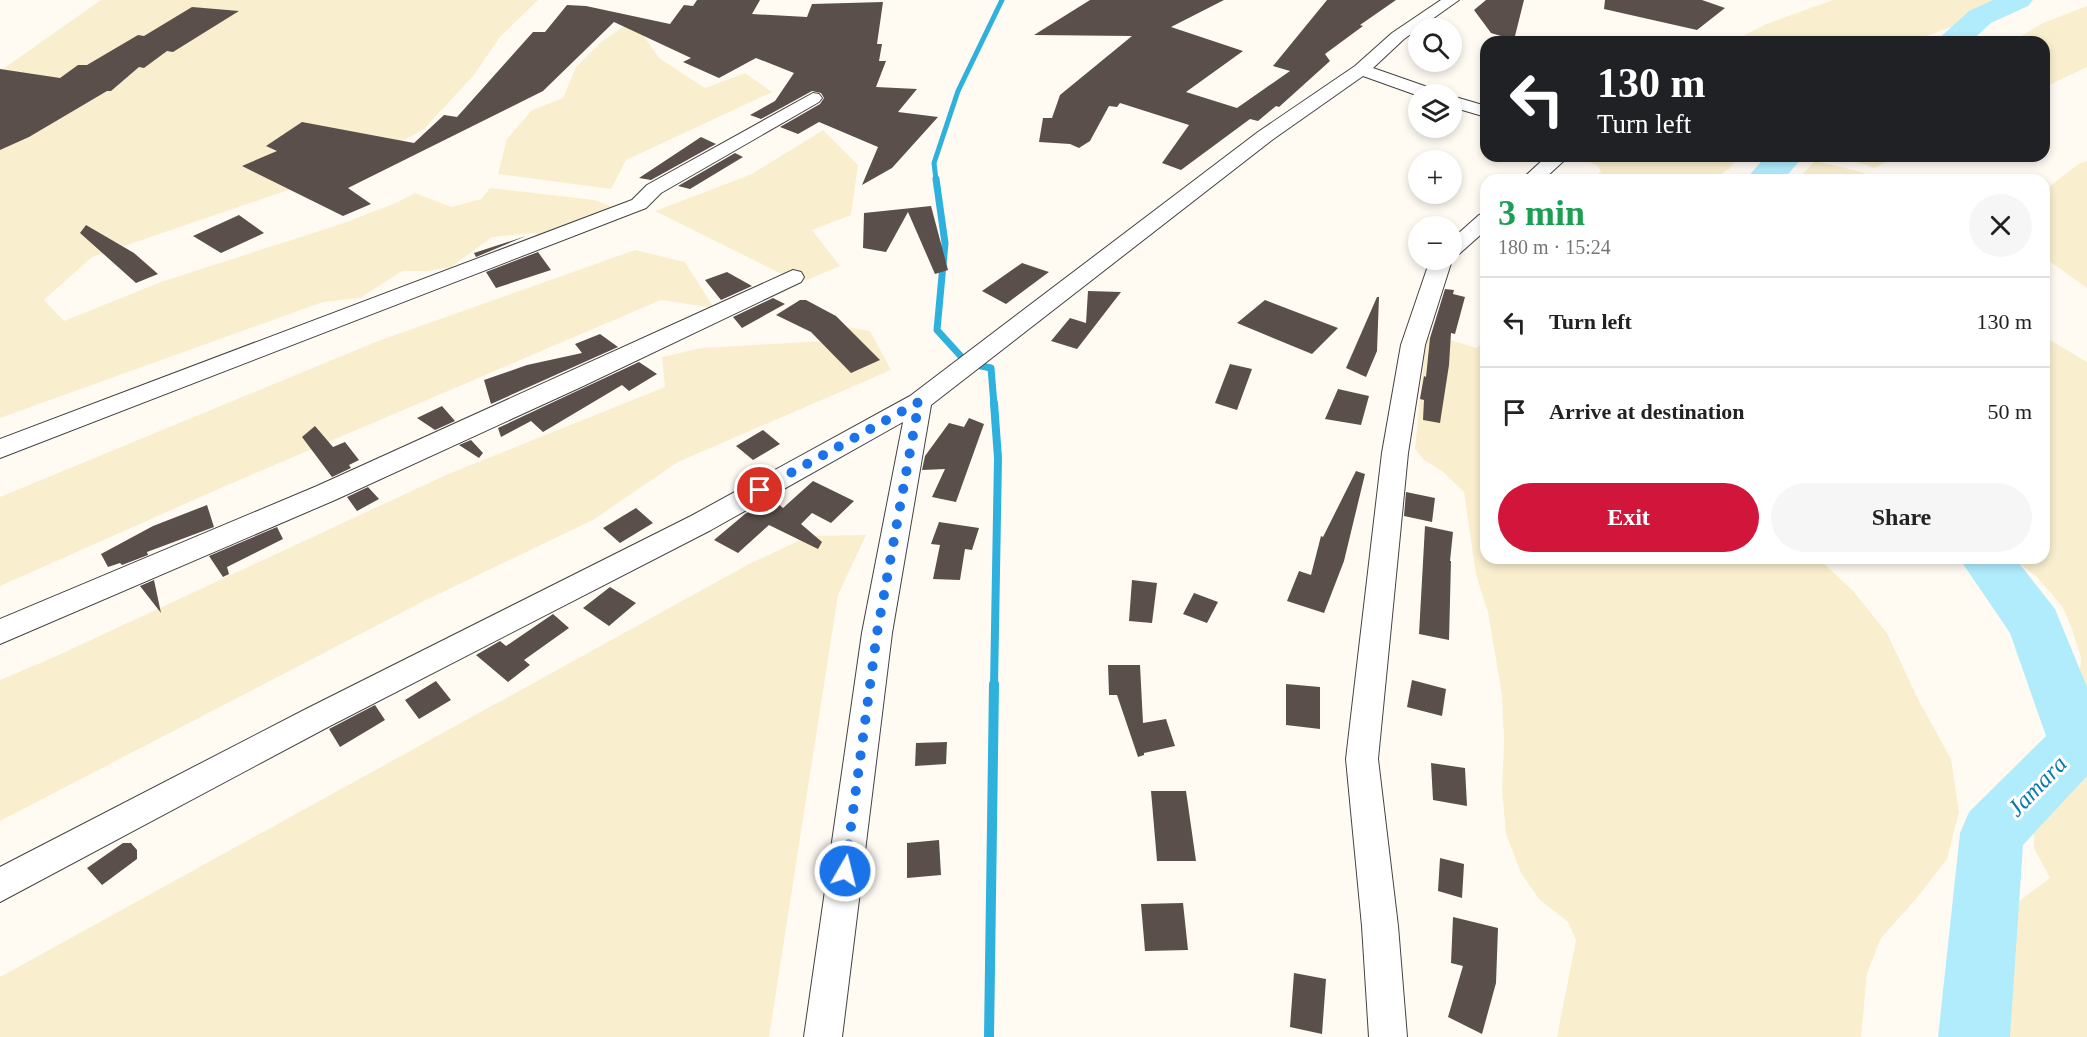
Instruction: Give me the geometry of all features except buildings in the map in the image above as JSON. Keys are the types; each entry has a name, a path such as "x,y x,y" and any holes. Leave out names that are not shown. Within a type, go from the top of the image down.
{"street":[{"path":"0,885 317,718 701,523 919,402 1257,143 1361,70 1398,36 1451,0"},
{"path":"1361,70 1408,86"},
{"path":"0,448 639,204 654,189 813,98"},
{"path":"1462,104 1480,110"},
{"path":"1538,174 1552,162"},
{"path":"1462,241 1480,224"},
{"path":"1388,1037 1380,926 1362,759 1395,453 1413,345 1438,270"},
{"path":"0,632 326,493 561,387 793,277"},
{"path":"823,1037 877,633 919,402"}],"shaded area":[{"path":"101,0 538,0 500,37 474,75 424,129 350,169 92,257 44,300 64,321 161,282 344,223 415,193 451,207 481,199 490,188 594,200 616,208 541,237 535,233 492,237 451,267 428,271 402,271 360,298 323,302 0,418 0,71"},
{"path":"1833,0 2013,0 1926,36 1743,36 1766,24"},
{"path":"2087,6 2087,67 2050,85 2050,36 2021,36 2043,23"},
{"path":"633,20 659,58 705,88 745,73 772,92 626,160 611,189 498,174 507,139 532,110 563,98 576,67 601,42"},
{"path":"823,130 858,165 851,215 812,230 840,266 800,283 655,211 752,174"},
{"path":"2087,161 2087,288 2050,262 2050,186 2080,163"},
{"path":"1590,162 1734,162 1721,174 1598,174 1601,172 1598,166"},
{"path":"1814,162 1819,162 1867,174 1803,174"},
{"path":"1858,162 1886,162 1874,168"},
{"path":"635,250 685,262 714,308 661,300 223,487 0,586 0,497 378,341"},
{"path":"847,327 870,331 891,370 678,462 593,520 424,601 0,821 0,680 446,475 665,387 662,357 701,348 824,341"},
{"path":"1437,336 1476,348 1480,346 1480,564 1824,564 1853,591 1887,633 1919,701 1951,759 1959,812 1947,859 1916,899 1881,938 1867,973 1861,1037 1557,1037 1576,940 1568,922 1539,899 1521,873 1506,834 1502,789 1504,742 1502,695 1488,612 1476,575 1464,492 1442,471 1424,460 1415,449 1425,344 1429,337"},
{"path":"2050,340 2087,362 2087,1037 1948,1037 1949,997 1963,956 2003,913 2050,878 2034,848 2034,822 2047,802 2076,722 2081,657 2062,606 2037,577 2020,564 2050,564"},
{"path":"866,535 838,595 769,1037 0,1037 0,977 749,564 809,536"}],"waterway":[{"path":"936,180 934,163 958,91 1002,0"},
{"name":"Jamara","path":"1958,36 1980,17 2018,0"},
{"name":"Jamara","path":"1769,174 1780,162"},
{"path":"936,179 945,243 937,330 967,363 991,368 994,405"},
{"path":"994,403 998,458 994,686"},
{"name":"Jamara","path":"1974,1037 1992,833 2079,743 2035,625 1989,564"},
{"path":"989,1037 994,684"}],"route":[{"path":"760,490 919,402 877,633 845,871"}]}
